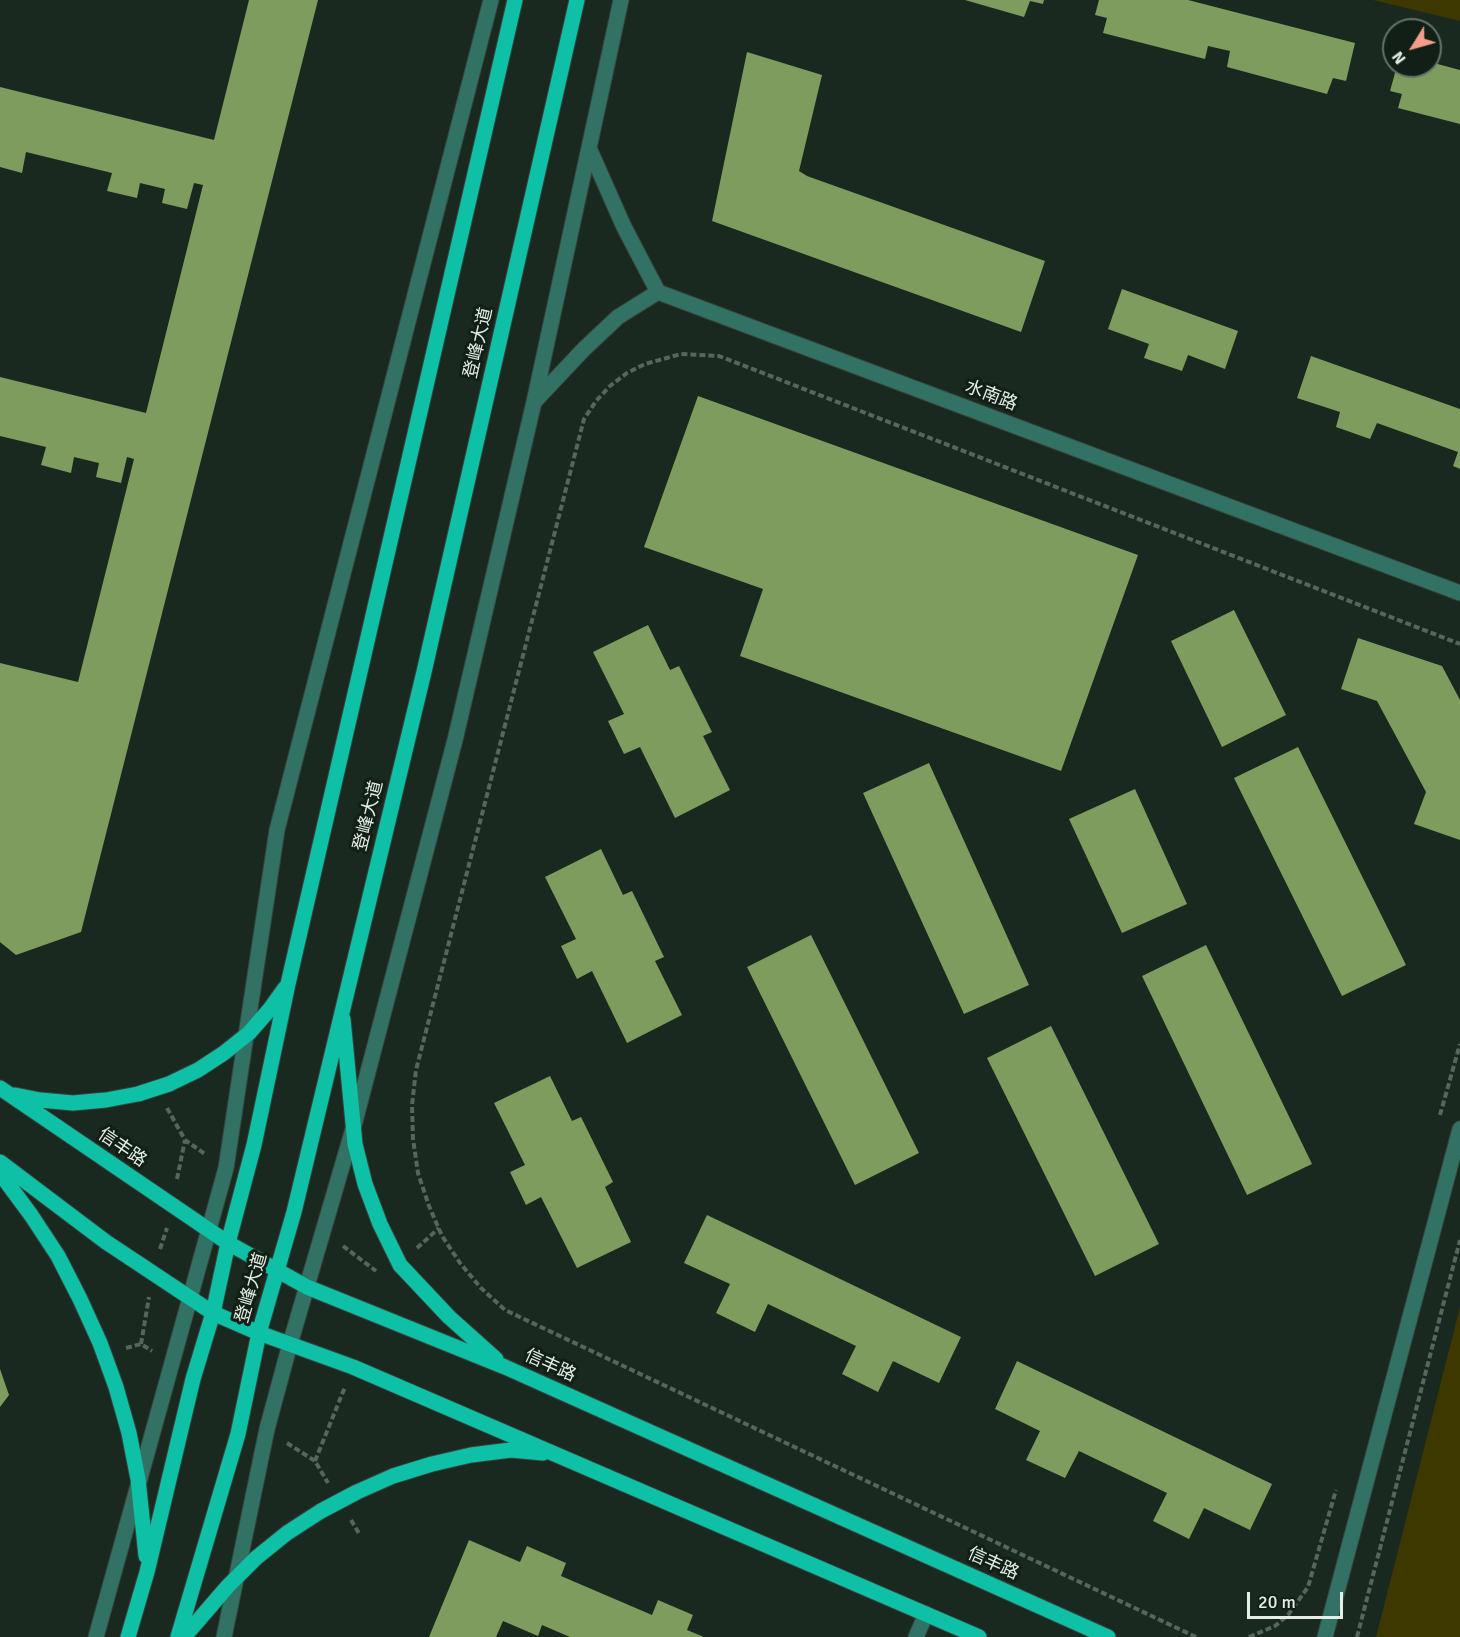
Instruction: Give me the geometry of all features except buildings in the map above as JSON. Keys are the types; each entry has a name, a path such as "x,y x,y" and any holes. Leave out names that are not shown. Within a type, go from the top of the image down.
{"main road":[{"name":"登峰大道","path":"128,1637 147,1572 193,1379 213,1313 228,1243 254,1145 288,984 515,0"},
{"name":"登峰大道","path":"178,1637 238,1434 259,1333 294,1212 426,661 577,0"},
{"path":"4,1091 40,1100 73,1103 138,1094 169,1084 198,1070 247,1034 270,1009 288,984"},
{"path":"342,1010 353,1129 365,1185 380,1224 400,1265 448,1317 505,1367"},
{"name":"信丰路","path":"4,1091 228,1243 307,1287 505,1367 1108,1637"},
{"path":"0,1162 106,1242 213,1313 259,1333 353,1367 979,1637"},
{"path":"0,1173 32,1215 58,1256 96,1334 116,1387 129,1432 139,1485 147,1572"},
{"path":"184,1637 237,1576 287,1533 357,1492 393,1476 471,1455 511,1450 556,1454"}],"street":[{"path":"96,1637 226,1168 277,830 491,0"},
{"path":"224,1637 267,1430 353,1129 455,740 534,402 621,0"},
{"path":"534,402 618,317 658,292 624,226 589,148"},
{"name":"水南路","path":"658,292 1460,593"},
{"path":"1325,1637 1460,1129"},
{"path":"916,1637 926,1614"}],"path":[{"path":"1196,1637 505,1310 481,1288 460,1263 442,1236 418,1173 412,1105 416,1070 584,419 610,386 627,373 645,364 681,354 719,356 1460,644"},
{"path":"1438,1124 1460,1044"},
{"path":"141,1344 154,1274 173,1206 185,1140"},
{"path":"1357,1637 1460,1240"},
{"path":"1249,1637 1275,1626 1288,1615 1308,1587 1340,1479"}],"shaded area":[{"path":"1373,0 1460,0 1460,21"},
{"path":"1460,1307 1460,1637 1376,1637"}]}
